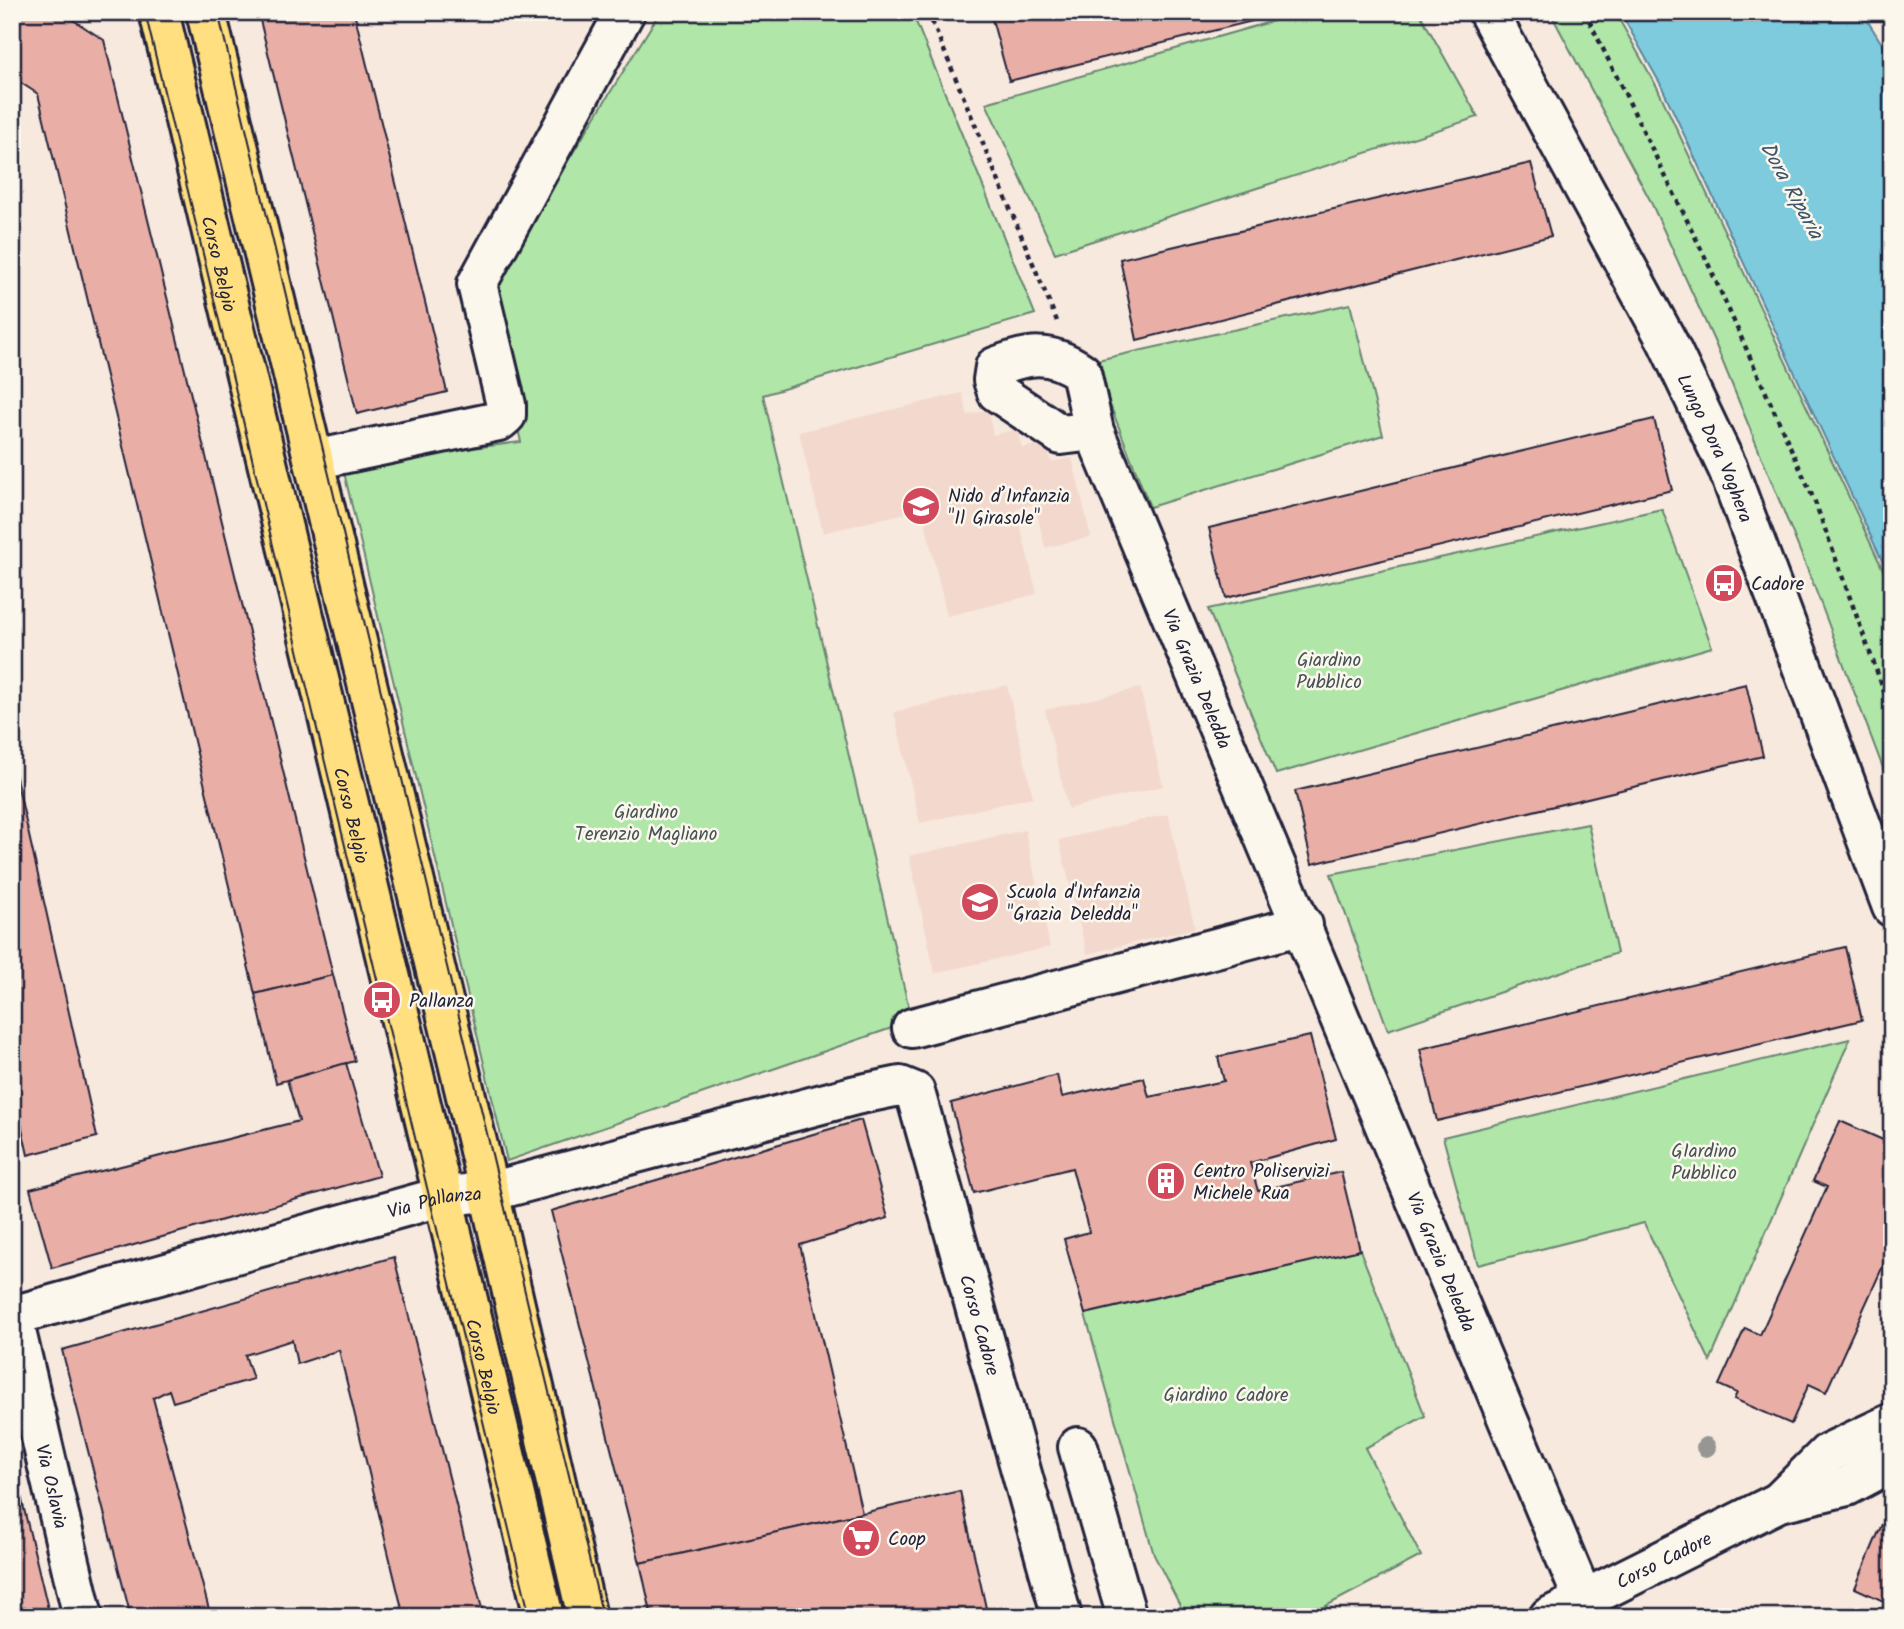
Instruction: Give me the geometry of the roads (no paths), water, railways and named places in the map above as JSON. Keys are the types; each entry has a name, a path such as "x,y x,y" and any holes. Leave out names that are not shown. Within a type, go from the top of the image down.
{"main road":[{"name":"Corso Belgio","path":"159,12 544,1617"},
{"path":"206,12 489,1192 587,1617"}],"street":[{"path":"314,460 499,421 506,415 478,284 625,12"},
{"name":"Lungo Dora Voghera","path":"1488,12 1667,341 1728,469 1892,907"},
{"name":"Via Grazia Deledda","path":"1094,431 1060,435 997,392 993,380 995,367 1038,355 1064,360 1081,372 1094,431 1583,1598"},
{"path":"912,1028 1303,925"},
{"name":"Corso Cadore","path":"856,1095 900,1086 915,1092 1062,1617"},
{"name":"Via Pallanza","path":"12,1315 444,1196 489,1192 856,1095"},
{"name":"Via Oslavia","path":"12,1315 83,1617"},
{"name":"Corso Cadore","path":"1779,1502 1828,1453 1892,1423"},
{"path":"1077,1447 1127,1617"},
{"name":"Corso Cadore","path":"1549,1617 1779,1502 1847,1486 1892,1462"}],"water":[{"name":"Dora Riparia","path":"1620,12 1862,12 1892,60 1892,582 1661,85"}],"tram line":[{"path":"145,12 530,1617"},
{"path":"218,12 603,1617"}],"place":[{"name":"Nido d’Infanzia \"Il Girasole\"","path":"921,506"},
{"name":"Cadore","path":"1724,583"},
{"name":"Scuola d'Infanzia \"Grazia Deledda\"","path":"980,902"},
{"name":"Pallanza","path":"382,1000"},
{"name":"Centro Poliservizi Michele Rua","path":"1166,1181"},
{"name":"Coop","path":"861,1538"}],"park label":[{"name":"Giardino Pubblico","path":"1329,670"},
{"name":"Giardino Terenzio Magliano","path":"646,822"},
{"name":"GIardino Pubblico","path":"1704,1161"},
{"name":"Giardino Cadore","path":"1226,1394"}]}
